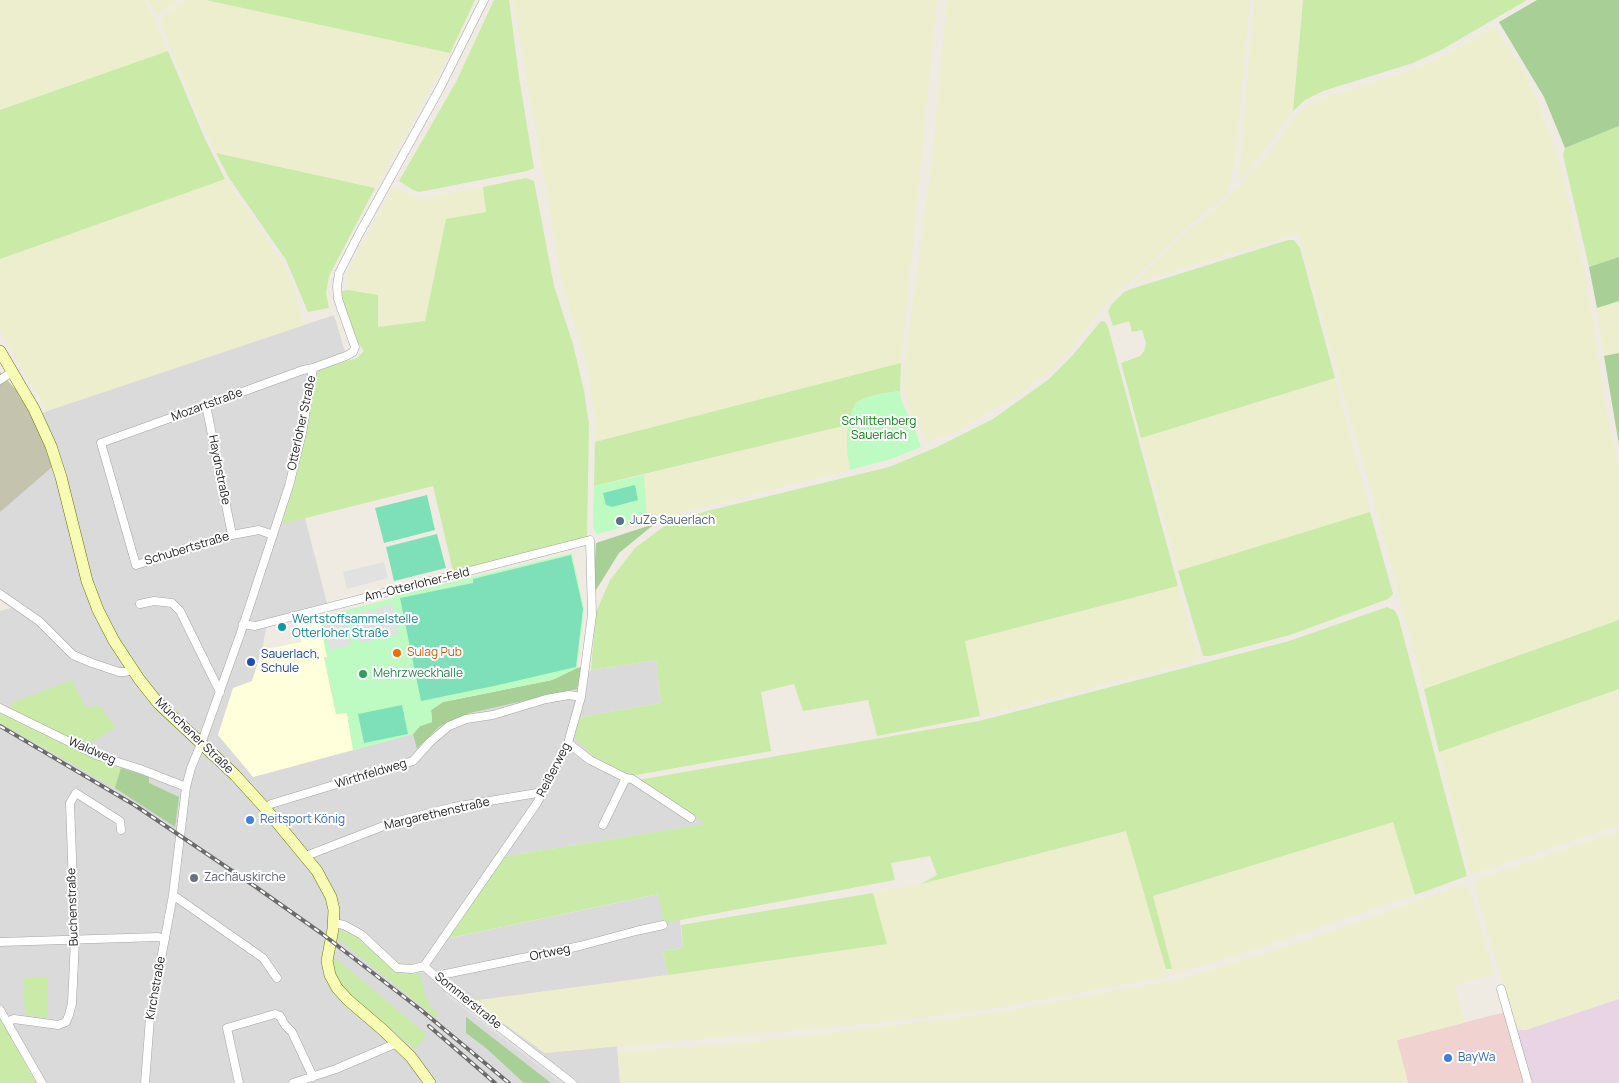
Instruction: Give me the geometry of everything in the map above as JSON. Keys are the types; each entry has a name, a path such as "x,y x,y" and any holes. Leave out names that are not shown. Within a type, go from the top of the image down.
{"main road":[{"name":"Münchener Straße","path":"0,351 41,422 54,454 87,582 98,610 114,641 132,669 158,703 235,775 266,808 325,884 334,910 334,923 327,961 330,975 337,988 348,1000 411,1057 430,1083"}],"street":[{"name":"Otterloher Straße","path":"201,744 288,486 302,433 313,368 346,356 353,352 355,347 338,299 337,286 339,274 361,230 440,88 484,0"},
{"name":"Mozartstraße","path":"101,443 313,368"},
{"path":"0,380 12,372"},
{"name":"Haydnstraße","path":"206,406 232,535"},
{"name":"Schubertstraße","path":"101,443 136,565 232,535 258,530 273,535"},
{"name":"Am-Otterloher-Feld","path":"243,624 255,626 590,540"},
{"name":"Reißerweg","path":"424,966 543,792 568,743 581,697 592,615 590,540"},
{"path":"0,594 39,621 73,655 119,672 126,672 132,669"},
{"path":"140,604 154,601 172,604 180,611 220,692"},
{"name":"Wirthfeldweg","path":"266,808 271,804 414,761 430,742 449,726 466,719 522,708 546,699 570,695 581,697"},
{"name":"Waldweg","path":"0,708 96,755 140,769 186,787"},
{"path":"568,743 590,760 626,778 632,779 691,818"},
{"name":"Kirchstraße","path":"145,1083 150,1018 173,895 186,787 191,768 201,744"},
{"path":"603,825 626,778"},
{"name":"Margarethenstraße","path":"306,858 311,854 394,822 454,807 543,792"},
{"name":"Buchenstraße","path":"7,1022 14,1019 58,1026 66,1022 69,1015 72,1003 76,940 70,803 76,793 120,821 121,830"},
{"path":"173,895 263,958 277,978"},
{"name":"Sommerstraße","path":"334,923 344,925 362,935 397,968 412,969 424,966 572,1083"},
{"name":"Ortweg","path":"436,976 580,946 663,925"},
{"path":"0,942 158,937 165,939"},
{"path":"1502,989 1528,1083"},
{"path":"0,1010 42,1083"},
{"path":"239,1083 227,1028 275,1014 280,1016 292,1032 313,1077"},
{"path":"293,1083 313,1077 397,1043"}],"shaded area":[{"path":"0,0 145,0 168,51 0,110"},
{"path":"148,0 179,0 157,15"},
{"path":"186,0 206,0 450,53 375,188 216,153 161,24 161,19 164,15"},
{"path":"513,0 937,0 901,363 595,442 595,420 588,370 563,287"},
{"path":"947,0 1250,0 1235,158 1228,194 1182,231 1104,306 1068,353 1049,371 1012,399 955,432 928,442 909,408 903,379 932,159"},
{"path":"1254,0 1302,0 1293,111 1239,181"},
{"path":"1495,26 1526,76 1558,158 1587,284 1607,417 1619,464 1619,620 1424,689 1373,497 1298,233 1134,283 1182,236 1228,199 1273,148 1304,108 1318,100 1423,66"},
{"path":"225,179 283,262 293,285 304,325 47,411 0,330 0,259"},
{"path":"394,187 421,199 483,187 486,212 446,220 425,321 378,327 378,295 348,290 347,272"},
{"path":"1619,301 1619,353 1604,356 1597,308"},
{"path":"334,315 347,359 318,371 290,497 282,523 305,518 327,603 268,619 262,650 252,681 253,777 413,734 418,749 440,726 470,713 577,689 591,670 656,660 661,703 581,717 592,755 631,776 707,824 506,856 446,939 659,894 664,922 680,920 683,948 663,951 668,975 473,1001 545,1053 617,1046 620,1083 37,1083 0,1016 0,611 11,608 0,600 0,372 34,417"},
{"path":"0,372 18,392 33,417 52,467 0,512"},
{"path":"1335,378 1370,512 1178,571 1141,438"},
{"path":"847,425 847,453 850,470 647,521 644,475"},
{"path":"384,562 388,578 347,589 343,572"},
{"path":"1178,586 1199,660 980,716 965,641"},
{"path":"393,604 399,634 382,638 376,608"},
{"path":"373,609 380,639 360,643 353,614"},
{"path":"345,616 351,645 330,650 323,621"},
{"path":"319,617 327,657 324,658 336,714 347,713 353,750 253,777 218,735 233,688 252,681 262,650 301,642 297,622"},
{"path":"1619,689 1619,825 1471,875 1439,752"},
{"path":"1393,821 1415,895 1244,953 1173,974 1153,897"},
{"path":"1127,831 1166,969 1165,977 996,1008 904,1020 545,1053 472,1001 887,944 873,893 921,884"},
{"path":"1619,831 1619,999 1526,1030 1518,1030 1474,884 1479,879"},
{"path":"1466,884 1494,974 1455,985 1464,1023 1397,1040 1408,1083 620,1083 618,1052 746,1043 990,1014 1185,978 1298,943"},
{"path":"447,990 568,1083 560,1083 446,995"},
{"path":"1619,999 1619,1083 1408,1083 1397,1040 1505,1012 1518,1030"},
{"path":"1619,999 1619,1083 1529,1083 1515,1025 1526,1030"}],"green space":[{"path":"206,0 475,0 450,53"},
{"path":"494,0 509,0 534,168 527,171 419,192 413,190 399,181 456,82"},
{"path":"1303,0 1527,0 1443,49 1413,63 1323,91 1305,100 1293,111"},
{"path":"1537,0 1619,0 1619,126 1565,148 1544,97 1499,22"},
{"path":"168,51 205,139 225,179 0,259 0,110"},
{"path":"1619,126 1619,257 1589,267 1563,155 1565,148"},
{"path":"216,153 375,188 329,276 326,293 329,308 308,312 286,260 229,178"},
{"path":"526,178 534,181 554,286 573,344 584,391 589,423 587,539 453,571 433,486 282,524 290,497 318,370 357,358 364,351 355,338 344,307 341,291 348,290 378,295 378,327 425,321 446,219 486,212 483,187"},
{"path":"1288,240 1294,240 1300,248 1335,378 1141,438 1121,363 1140,356 1144,351 1146,343 1142,330 1132,332 1129,321 1113,326 1108,311 1112,304 1124,292 1131,289"},
{"path":"1619,257 1619,301 1597,308 1589,267"},
{"path":"1101,321 1105,322 1108,327 1178,586 965,641 980,716 877,736 868,700 803,711 794,684 761,692 771,751 631,776 592,755 575,739 576,727 581,717 661,703 656,660 591,670 596,612 610,580 635,548 667,524 707,511 889,467 937,447 993,419 1049,379 1072,356"},
{"path":"1619,353 1619,445 1604,356"},
{"path":"901,363 900,391 862,399 855,404 847,425 594,486 595,442"},
{"name":"Schlittenberg Sauerlach","path":"900,391 901,400 921,447 891,459 850,470 847,453 847,425 855,404 862,399 879,394"},
{"path":"644,475 647,521 597,534 593,528 594,486"},
{"path":"635,485 638,500 612,507 606,505 603,493"},
{"path":"427,495 435,530 384,543 375,508"},
{"path":"1370,512 1393,594 1388,599 1290,635 1210,656 1203,656 1178,571"},
{"path":"651,525 619,553 593,592 596,543"},
{"path":"437,534 446,568 394,581 386,547"},
{"path":"572,553 584,609 577,668 552,680 443,702 431,710 432,722 420,726 413,734 353,750 347,713 336,714 324,657 327,657 319,617 394,598 394,596"},
{"path":"571,555 583,609 576,667 421,701 400,598 473,583 473,579"},
{"path":"1387,607 1394,610 1398,616 1467,876 1415,895 1393,822 1153,896 1172,969 1166,969 1126,831 921,884 937,875 930,856 891,863 895,880 664,923 658,894 445,939 506,856 706,824 638,780 979,721 1289,641"},
{"path":"1619,620 1619,689 1439,752 1424,689"},
{"path":"582,667 577,689 470,713 440,726 417,749 413,734 420,726 432,722 431,710 443,702 552,680"},
{"path":"72,680 86,708 99,705 115,727 86,746 9,710 12,703"},
{"path":"402,705 408,734 364,743 358,714"},
{"path":"0,711 121,768 115,788 0,723"},
{"path":"121,768 149,777 149,783 179,797 175,827 115,788"},
{"path":"873,893 887,944 668,975 663,951 683,948 681,925"},
{"path":"341,931 351,933 400,973 420,974 430,1006 438,1014 436,1018 336,937"},
{"path":"333,956 427,1035 415,1049 344,990 334,973"},
{"path":"47,977 48,1018 25,1015 23,978"},
{"path":"0,1016 31,1074 37,1083 0,1083"},
{"path":"466,1017 551,1083 524,1083 486,1048 466,1033"}],"railway":[{"path":"0,726 136,806 253,885 321,933 421,1010 509,1083"},
{"path":"429,1026 495,1083"}],"place":[{"name":"JuZe Sauerlach","path":"620,521"},
{"name":"Wertstoffsammelstelle Otterloher Straße","path":"282,627"},
{"name":"Sulag Pub","path":"397,653"},
{"name":"Sauerlach, Schule","path":"251,662"},
{"name":"Mehrzweckhalle","path":"363,674"},
{"name":"Reitsport König","path":"250,820"},
{"name":"Zachäuskirche","path":"194,878"},
{"name":"BayWa","path":"1448,1058"}]}
